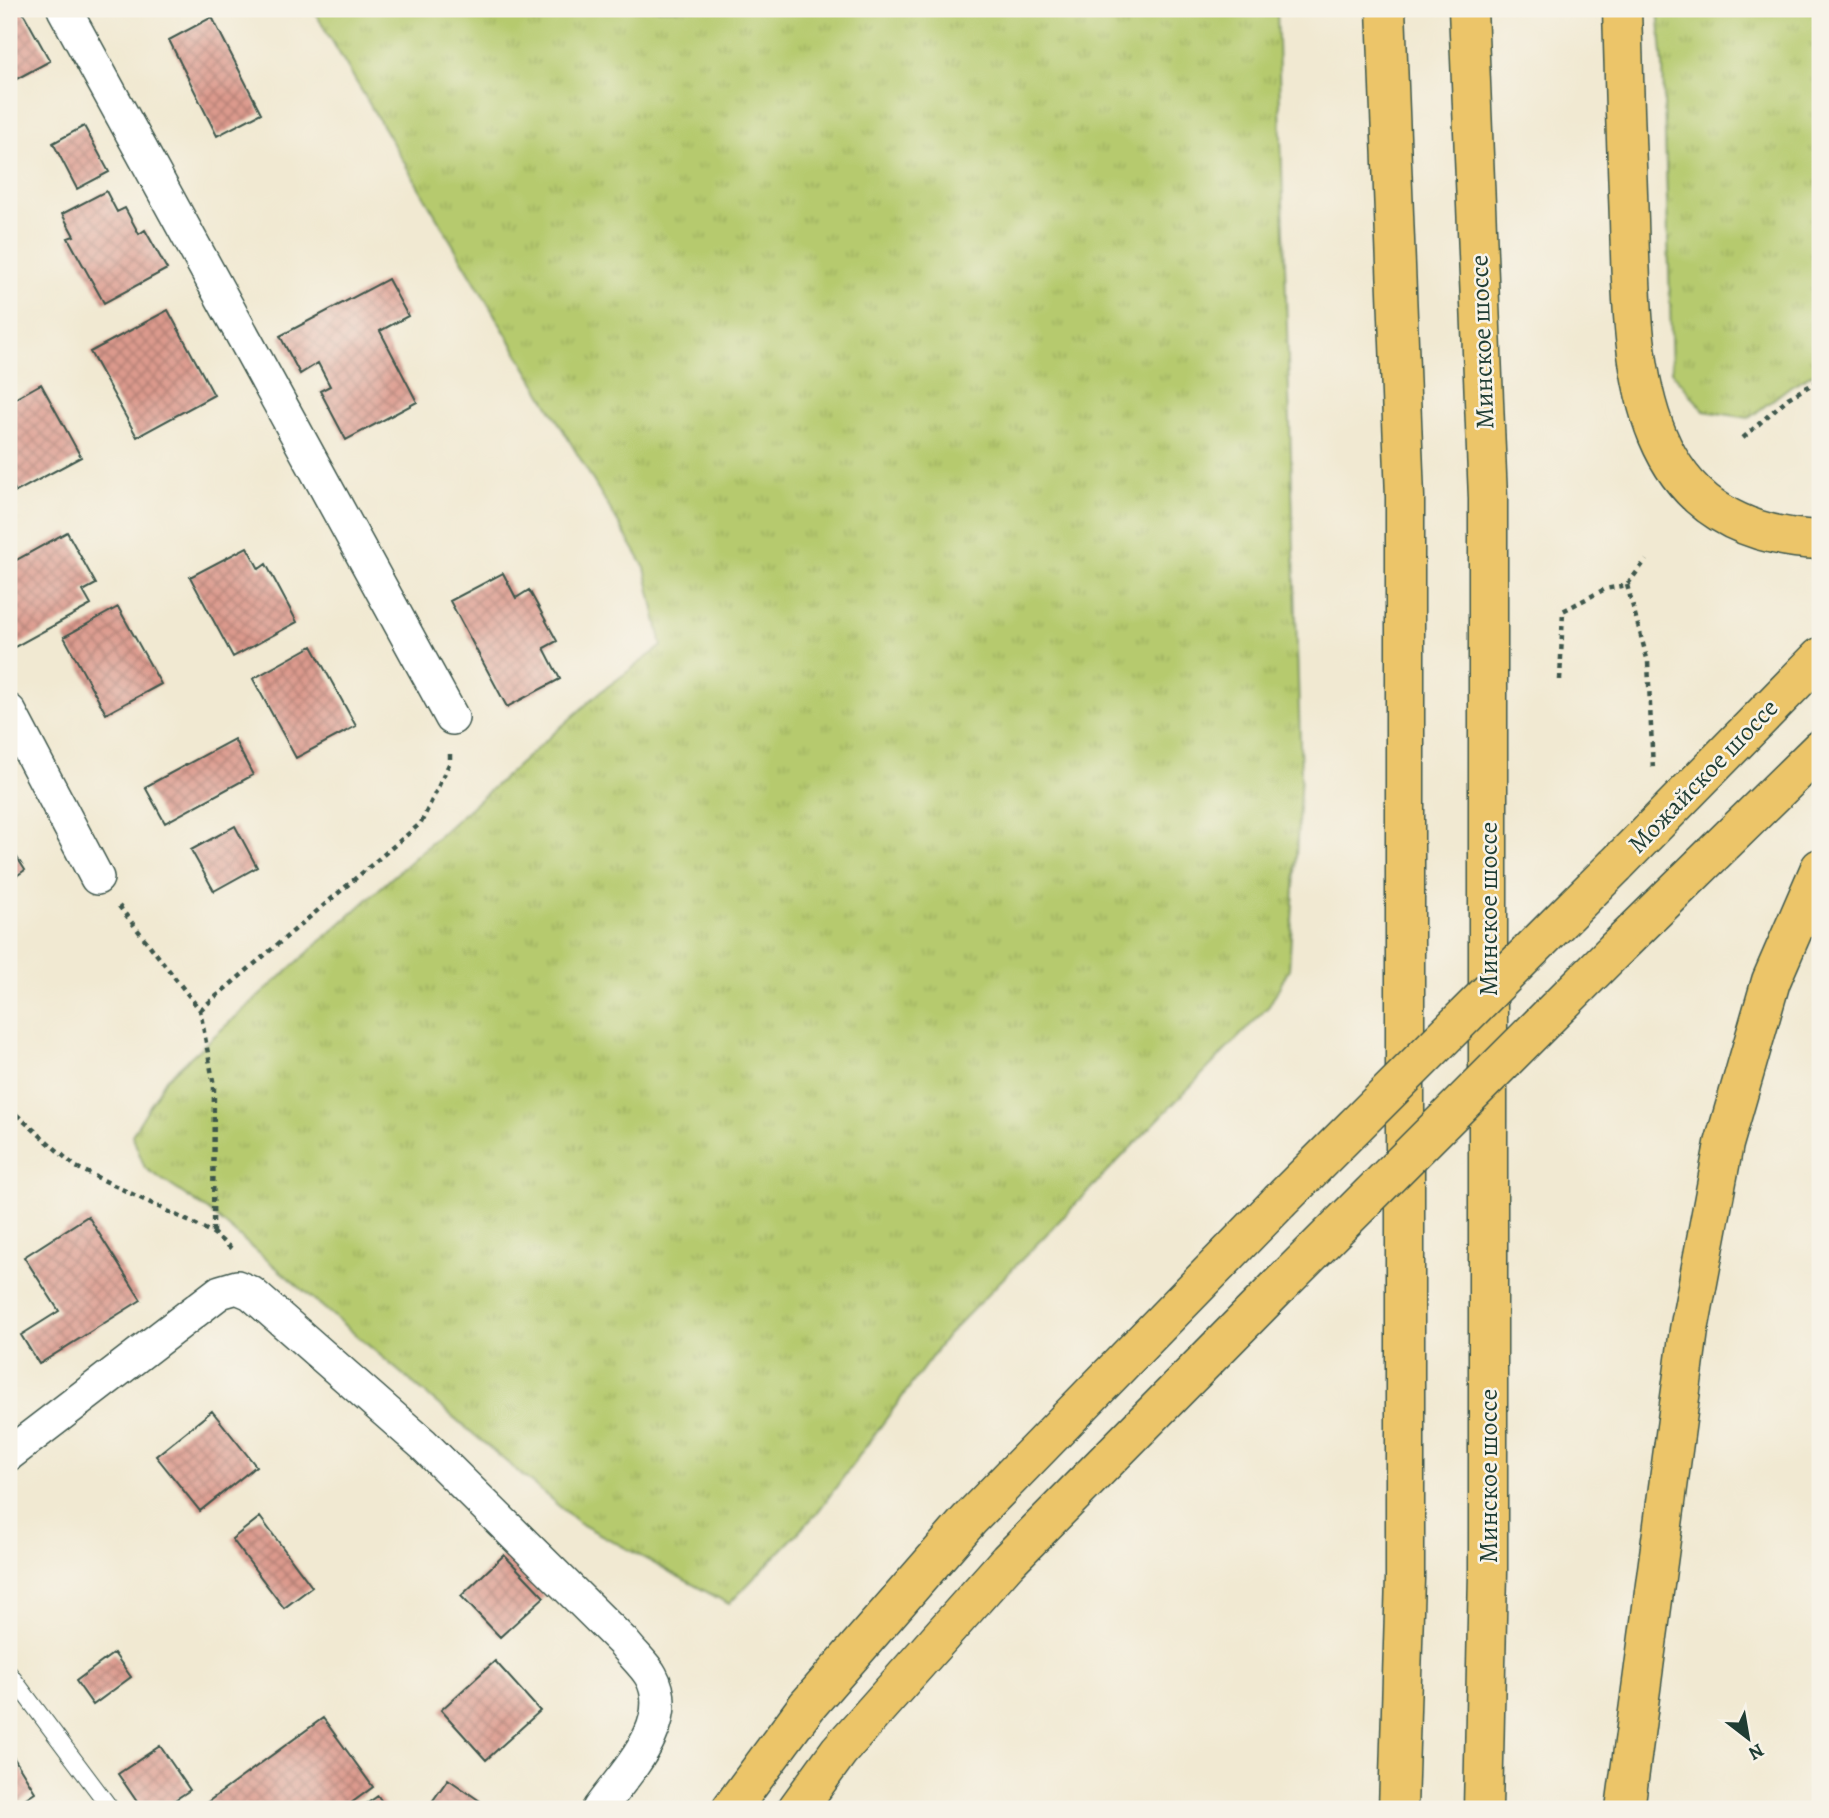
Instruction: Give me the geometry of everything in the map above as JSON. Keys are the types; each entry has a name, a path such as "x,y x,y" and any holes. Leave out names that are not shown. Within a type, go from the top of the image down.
{"main road":[{"path":"1386,9 1405,497 1405,1578 1398,1809"},
{"name":"Минское шоссе","path":"1468,9 1489,499 1488,1571 1483,1809"},
{"path":"1622,9 1632,328 1641,387 1665,455 1698,497 1746,528 1793,539 1820,540"},
{"name":"Можайское шоссе","path":"731,1809 807,1706 968,1520 1820,657"},
{"path":"797,1809 839,1751 1008,1561 1616,949 1820,749"},
{"path":"1625,1809 1689,1330 1724,1144 1771,981 1820,868"}],"street":[{"path":"64,9 452,718"},
{"path":"9,711 97,877"},
{"path":"9,1454 220,1292 237,1287 251,1293 422,1444 624,1643 651,1677 658,1701 653,1732 599,1809"}],"lane":[{"path":"9,1673 111,1809"}],"path":[{"path":"1743,438 1788,398 1820,380"},
{"path":"1560,680 1563,611 1605,589 1627,585 1646,560"},
{"path":"1627,585 1648,662 1653,769"},
{"path":"200,1010 421,823 450,762 452,718"},
{"path":"97,877 200,1010 214,1086 213,1233"}],"green space":[{"path":"313,9 1277,9 1301,775 1289,969 1269,1006 947,1336 817,1513 729,1604 579,1523 209,1211 145,1168 132,1135 166,1079 599,693 662,646 645,568"},
{"path":"1658,9 1820,9 1820,370 1792,385 1749,418 1704,411 1672,372 1663,65"}],"building":[{"path":"9,9 21,9 50,61 9,83"},
{"path":"212,17 261,113 217,136 169,40"},
{"path":"84,126 109,172 77,189 53,143"},
{"path":"106,191 117,212 125,208 139,234 145,230 167,269 104,303 68,238 74,236 62,214"},
{"path":"388,279 408,316 380,331 417,402 346,440 320,391 330,386 318,363 300,374 280,336"},
{"path":"168,310 214,395 137,437 90,352"},
{"path":"41,384 81,457 16,492 9,478 9,402"},
{"path":"67,532 96,584 83,591 91,605 13,648 9,641 9,564"},
{"path":"247,547 259,569 266,564 297,622 233,657 190,577"},
{"path":"503,573 516,598 529,590 557,641 544,648 560,679 507,707 450,601"},
{"path":"118,607 161,684 106,714 64,637"},
{"path":"312,646 356,726 296,758 253,679"},
{"path":"234,739 253,775 165,823 145,787"},
{"path":"235,826 257,867 214,891 191,850"},
{"path":"9,845 25,870 9,881"},
{"path":"88,1216 141,1300 39,1364 21,1335 59,1311 24,1257"},
{"path":"212,1411 256,1466 200,1511 156,1456"},
{"path":"260,1517 312,1587 284,1608 232,1539"},
{"path":"504,1555 544,1597 500,1637 461,1596"},
{"path":"114,1653 131,1677 93,1705 76,1681"},
{"path":"495,1661 540,1711 486,1760 441,1710"},
{"path":"323,1718 373,1787 343,1809 198,1809"},
{"path":"160,1746 190,1790 161,1809 142,1809 118,1774"},
{"path":"9,1750 35,1792 9,1809"},
{"path":"448,1779 480,1801 475,1809 427,1809"},
{"path":"378,1796 387,1809 359,1809"}]}
